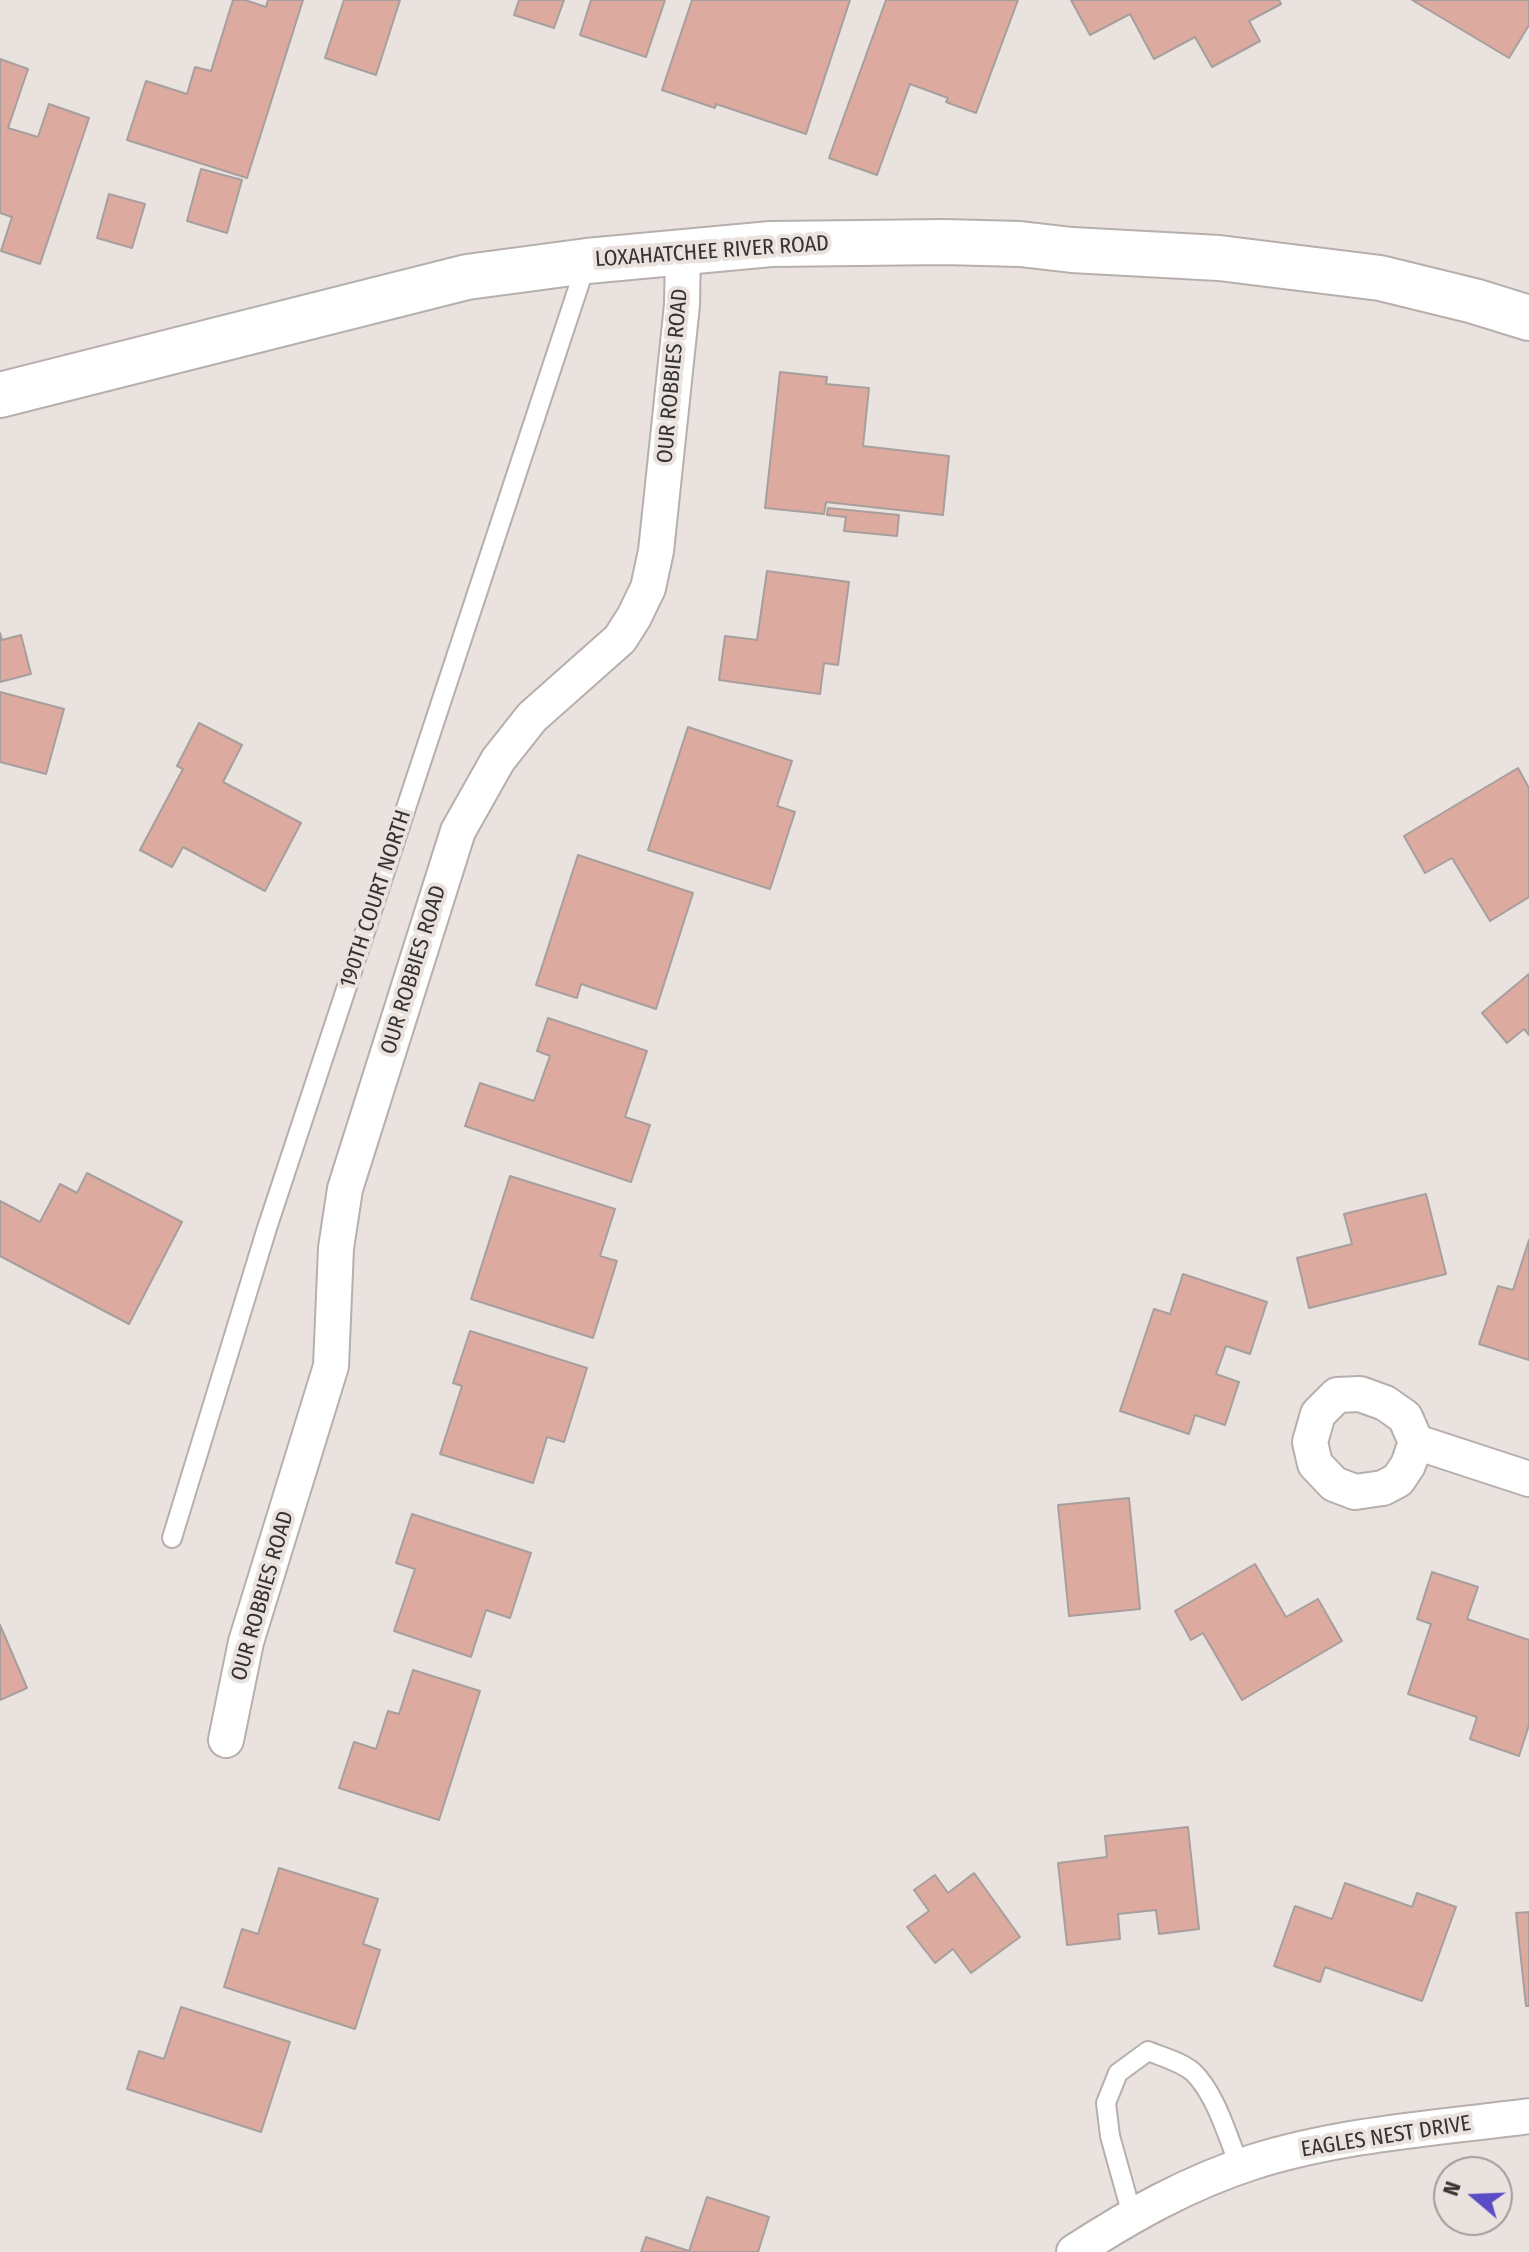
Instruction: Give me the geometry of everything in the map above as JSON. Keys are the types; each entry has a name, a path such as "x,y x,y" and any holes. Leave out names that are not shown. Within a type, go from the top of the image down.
{"street":[{"name":"LOXAHATCHEE RIVER ROAD","path":"0,395 467,277 587,261 771,244 1020,244 1219,258 1380,278 1529,318"},
{"name":"OUR ROBBIES ROAD","path":"226,1740 246,1642 331,1366 336,1248 345,1189 458,831 498,760 532,717 620,639 648,588 656,551 682,305 683,251"},
{"path":"1416,1442 1529,1479"},
{"name":"EAGLES NEST DRIVE","path":"1074,2252 1132,2215 1196,2183 1240,2167 1336,2141 1529,2116"}],"lane":[{"name":"190TH COURT NORTH","path":"172,1538 267,1228 587,261"},
{"path":"1132,2215 1110,2136 1106,2103 1118,2073 1148,2051 1193,2072 1211,2097 1240,2167"}],"building":[{"path":"233,0 245,0 266,7 268,0 303,0 247,178 127,140 146,81 187,94 195,67 211,71"},
{"path":"344,0 400,0 376,75 325,58"},
{"path":"519,0 564,0 554,28 514,15"},
{"path":"591,0 665,0 646,57 580,35"},
{"path":"692,0 850,0 806,134 662,90"},
{"path":"886,0 1018,0 976,113 946,102 948,98 910,84 877,175 829,158"},
{"path":"1071,0 1279,0 1281,4 1249,21 1260,41 1212,67 1195,37 1154,59 1130,14 1090,35"},
{"path":"1412,0 1529,0 1529,25 1509,58"},
{"path":"0,59 28,69 8,128 38,137 49,104 89,118 40,264 1,251 12,217 0,213"},
{"path":"201,169 242,180 227,233 187,221"},
{"path":"109,194 145,204 132,248 97,238"},
{"path":"780,372 827,377 826,384 869,388 863,446 949,456 943,515 826,502 824,514 765,508"},
{"path":"828,508 899,515 897,536 844,531 846,517 827,515"},
{"path":"767,571 849,582 838,665 824,663 820,694 719,680 725,636 757,640"},
{"path":"0,633 2,640 21,635 31,674 0,682"},
{"path":"0,692 64,709 46,774 0,762"},
{"path":"199,723 242,745 223,782 301,823 265,891 183,847 172,867 140,850 183,769 177,766"},
{"path":"688,727 792,761 777,806 795,812 770,889 648,850"},
{"path":"1518,768 1529,788 1529,897 1490,921 1452,858 1425,873 1404,836"},
{"path":"578,855 693,893 656,1009 581,984 577,998 536,985"},
{"path":"1529,974 1529,1035 1524,1029 1507,1043 1482,1013"},
{"path":"548,1018 647,1051 625,1117 650,1125 631,1182 465,1126 480,1083 534,1101 550,1056 537,1051"},
{"path":"87,1173 182,1222 129,1324 0,1256 0,1201 40,1222 60,1184 77,1193"},
{"path":"510,1176 615,1209 600,1256 617,1261 593,1338 471,1299"},
{"path":"1426,1194 1446,1274 1309,1308 1297,1258 1352,1244 1344,1214"},
{"path":"1529,1240 1529,1360 1479,1344 1498,1286 1513,1290"},
{"path":"1183,1274 1267,1302 1250,1354 1226,1346 1216,1374 1239,1382 1225,1425 1195,1415 1189,1434 1120,1411 1154,1309 1170,1314"},
{"path":"470,1331 587,1368 564,1442 547,1437 533,1483 440,1454 462,1386 453,1383"},
{"path":"1129,1498 1140,1609 1069,1616 1058,1505"},
{"path":"412,1514 531,1553 510,1618 486,1610 471,1657 394,1631 415,1569 396,1563"},
{"path":"1255,1564 1286,1617 1318,1599 1342,1641 1242,1700 1203,1633 1191,1640 1175,1611"},
{"path":"1432,1572 1478,1587 1467,1619 1529,1640 1529,1725 1519,1756 1470,1739 1477,1717 1408,1694 1431,1624 1417,1619"},
{"path":"0,1625 27,1688 0,1700"},
{"path":"413,1670 480,1691 439,1820 339,1788 354,1742 376,1749 388,1711 399,1714"},
{"path":"1188,1827 1199,1929 1159,1934 1156,1910 1118,1914 1120,1939 1067,1945 1058,1863 1107,1857 1105,1836"},
{"path":"279,1868 378,1899 363,1944 380,1950 355,2029 224,1987 242,1929 258,1934"},
{"path":"974,1873 1020,1937 971,1973 953,1949 935,1963 907,1927 929,1911 914,1890 935,1875 948,1893"},
{"path":"1345,1883 1412,1907 1417,1893 1456,1907 1422,2001 1325,1967 1320,1982 1274,1966 1295,1906 1332,1919"},
{"path":"1529,1912 1529,2006 1526,2006 1516,1913"},
{"path":"181,2007 290,2042 261,2132 127,2089 139,2051 164,2059"},
{"path":"707,2197 769,2217 758,2252 641,2252 646,2237 689,2251"}]}
